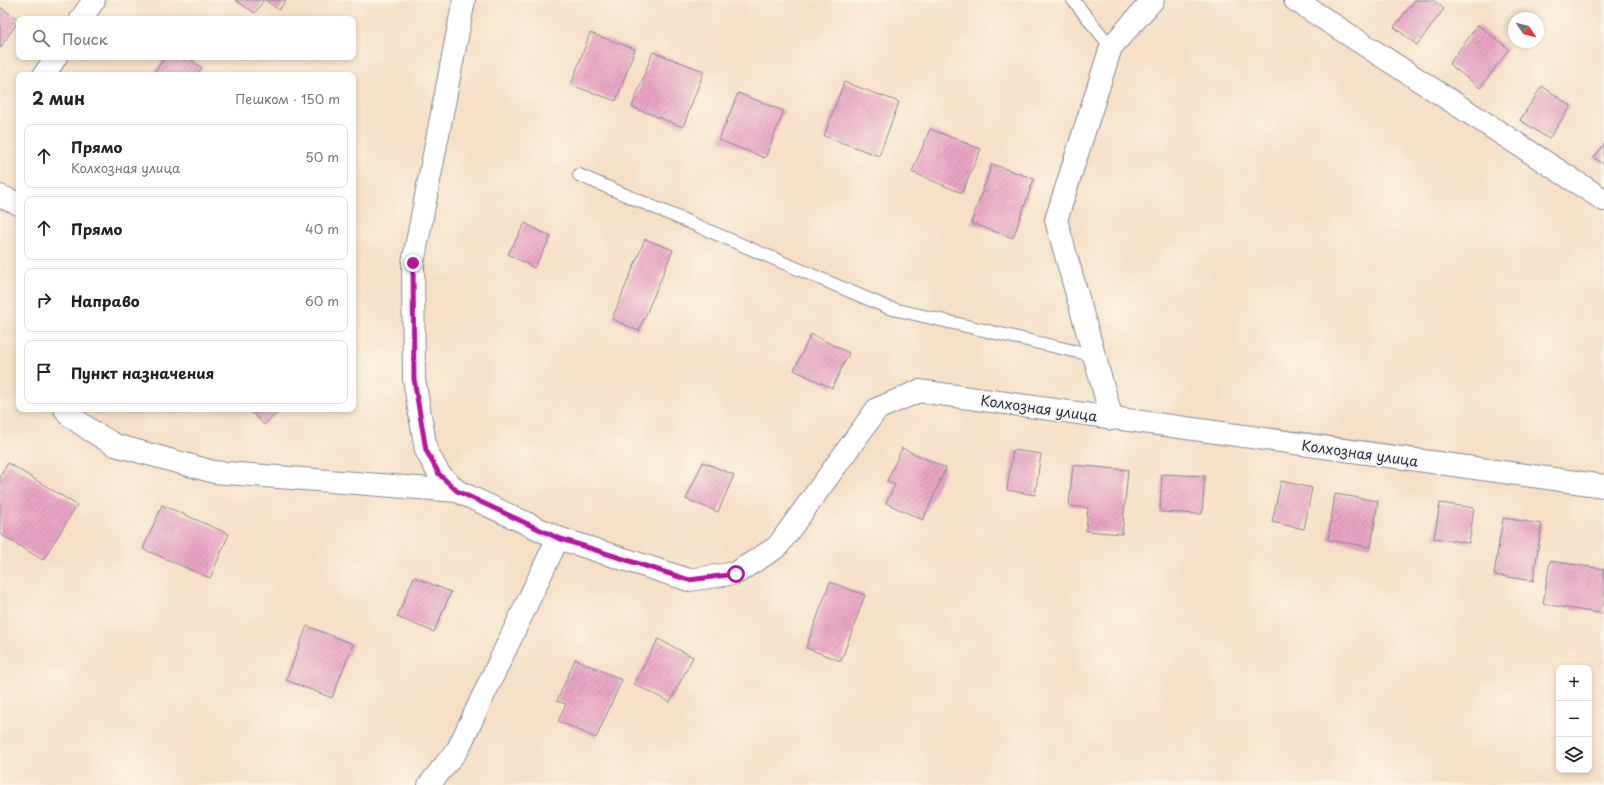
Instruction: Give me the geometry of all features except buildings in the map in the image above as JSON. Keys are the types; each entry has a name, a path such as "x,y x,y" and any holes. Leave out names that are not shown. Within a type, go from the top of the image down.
{"street":[{"path":"83,16 94,0"},
{"path":"457,491 439,474 426,450 414,379 413,263 464,0"},
{"path":"1112,419 1056,220 1111,47 1153,0"},
{"path":"1295,0 1604,200"},
{"path":"46,72 54,60"},
{"path":"0,196 16,203"},
{"name":"Колхозная улица","path":"457,491 558,538 689,580 736,574 777,547 877,409 919,392 1604,486"},
{"path":"67,412 90,430 115,445 214,472 457,491"},
{"path":"429,785 458,750 558,538"}],"lane":[{"path":"1074,0 1111,47"},
{"path":"579,176 889,308 1095,356"}],"route":[{"path":"413,263 414,379 426,450 439,474 457,491 558,538 689,580 736,574"}]}
